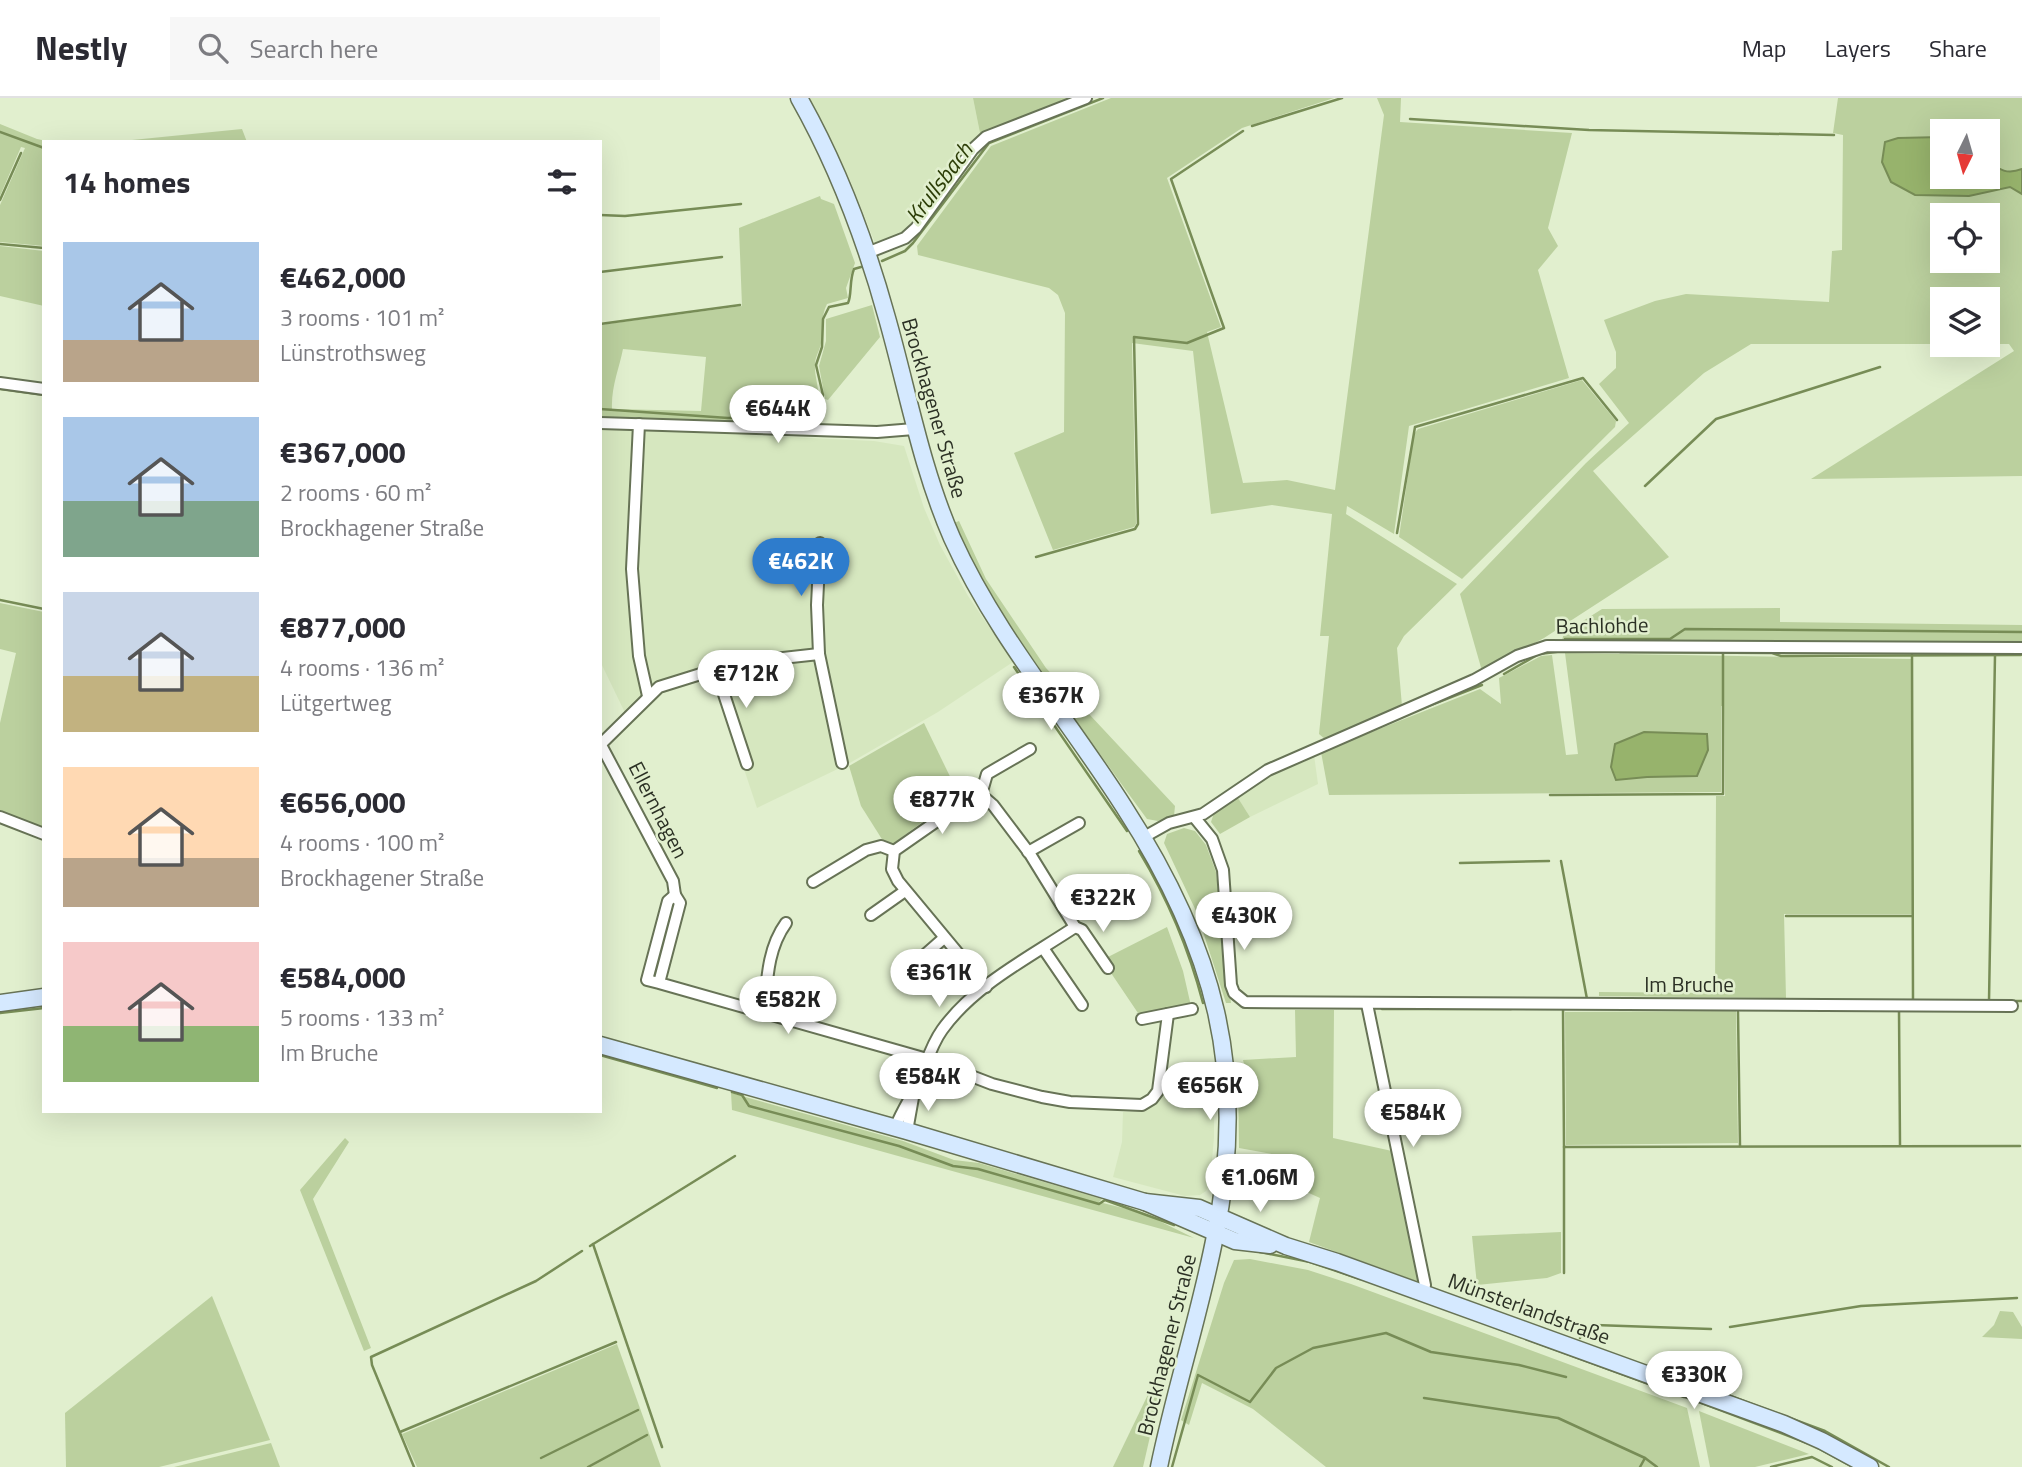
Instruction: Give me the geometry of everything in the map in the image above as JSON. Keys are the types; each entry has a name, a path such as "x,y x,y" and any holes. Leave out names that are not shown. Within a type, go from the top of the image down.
{"main road":[{"name":"Brockhagener Straße","path":"799,98 842,184 867,253 887,318 914,429 941,512 978,590 1144,837 1187,919 1203,959 1217,1008 1225,1053 1228,1109 1226,1162 1216,1233 1159,1467"},
{"path":"0,1003 42,998"},
{"path":"602,1046 901,1129 1145,1202 1235,1241 1286,1246"},
{"path":"1145,1202 1199,1208 1286,1246"},
{"name":"Münsterlandstraße","path":"1286,1246 1784,1424 1870,1467"}],"street":[{"path":"867,253 905,238 916,228 972,149 986,137 1086,98"},
{"path":"0,383 42,389"},
{"path":"602,423 877,432 914,429"},
{"path":"639,424 632,569 639,656 648,696"},
{"path":"820,543 817,605 819,654 842,763"},
{"name":"Bachlohde","path":"1144,837 1169,823 1195,818 1268,770 1474,680 1517,656 1547,646 2022,648"},
{"path":"602,743 659,687 715,667 819,654"},
{"path":"715,667 747,764"},
{"name":"Ellernhagen","path":"602,749 673,881 675,895 668,901 647,980 927,1059 992,1084 1070,1102 1142,1105 1152,1099 1158,1091 1168,1014"},
{"path":"980,798 988,774 1030,749"},
{"path":"986,986 905,891 892,869 894,851 970,798 980,798 993,805 1028,852 1075,927 1082,930 1108,968"},
{"path":"0,817 42,833"},
{"name":"Im Bruche","path":"1195,818 1212,839 1223,870 1231,985 1239,999 1253,1004 2012,1006"},
{"path":"1028,852 1079,822"},
{"path":"813,882 866,850 881,845 894,851"},
{"path":"871,915 905,891"},
{"path":"764,1013 773,950 777,935 786,923"},
{"path":"901,1129 904,1105 915,1090 943,1028 986,986 1075,927"},
{"path":"911,967 944,938"},
{"path":"1043,948 1082,1005"},
{"path":"1367,1004 1425,1285 1423,1293"},
{"path":"1142,1019 1192,1009"}],"shaded area":[{"path":"808,98 973,98 980,133 902,233 886,242 875,243 850,180"},
{"path":"973,98 1070,98 980,133"},
{"path":"1111,98 1334,98 1242,128 1167,178 1221,327 1207,332 1243,483 1287,480 1335,490 1384,115 1377,98 1401,98 1400,122 1572,133 1548,228 1558,246 1538,270 1569,378 1409,426 1394,534 1347,506 1346,514 1457,584 1404,636 1397,648 1402,706 1326,740 1319,734 1329,636 1320,636 1332,514 1272,505 1211,514 1193,351 1132,343 1136,524 1134,527 1053,550 1014,453 1064,432 1065,313 1058,295 1049,288 918,255 917,246 991,146"},
{"path":"1838,98 2022,98 2022,476 1811,479 2014,351 2009,344 2000,344 2000,287 1930,287 1930,344 1751,344 1704,373 1593,471 1669,557 1544,638 1482,671 1460,594 1586,463 1629,423 1599,384 1616,368 1616,352 1604,320 1655,301 1686,294 1829,302 1832,251 1842,250 1843,135 1833,133"},
{"path":"0,124 42,140 42,246 0,242 0,205 25,148 21,147 0,196"},
{"path":"242,129 246,140 132,140"},
{"path":"1930,137 1930,189 2000,189 2000,169 2012,172 2022,169 2022,194 2010,187 1969,196 1915,195 1891,182 1882,162 1885,142 1898,138"},
{"path":"820,196 821,199 834,204 855,263 846,288 848,298 827,304 825,309 821,343 815,361 817,403 790,413 790,423 602,418 602,325 742,306 739,228","holes":["623,349 706,357 701,411 612,409 614,386"]},
{"path":"0,246 42,251 42,306 0,296"},
{"path":"872,305 880,337 828,400 825,399 819,366 826,341 826,319"},
{"path":"1582,380 1616,421 1615,427 1462,579 1399,537 1414,434 1418,429"},
{"path":"602,428 874,441 904,446 924,508 940,545 968,596 1013,662 938,712 848,764 757,808 712,673 676,686 656,697 629,721 602,665"},
{"path":"959,521 986,579 1046,668 1175,806 1174,816 1158,821 1147,819 1133,800 991,597 962,543 954,523"},
{"path":"0,603 42,612 42,829 0,812 0,723 16,653 0,649"},
{"path":"1780,608 1780,622 2022,625 2022,642 1562,640 1564,633 1602,609"},
{"path":"1565,653 1911,659 1912,914 1784,914 1786,998 1599,996 1599,992 1715,993 1716,796 1725,796 1724,706 1721,706 1721,792 1329,795 1321,752 1480,689 1501,704 1499,678 1541,656 1552,655 1566,755 1578,754","holes":["1706,734 1708,750 1647,777 1616,780 1615,745 1629,740"]},
{"path":"924,723 959,795 894,843 885,844 861,806 849,766"},
{"path":"1644,732 1707,734 1708,750 1697,776 1616,780 1611,767 1615,744"},
{"path":"1314,755 1318,784 1250,817 1238,798 1270,774"},
{"path":"1238,798 1250,817 1220,834 1211,822 1214,813"},
{"path":"1184,828 1195,831 1206,845 1216,872 1231,1003 1226,1003 1197,913 1164,843 1167,834"},
{"path":"1167,927 1183,971 1191,1006 1138,1013 1111,973 1114,970 1106,958"},
{"path":"1295,1010 1334,1010 1333,1138 1392,1151 1419,1282 1309,1242 1320,1198 1280,1180 1277,1155 1239,1148 1238,1069 1245,1068 1243,1060 1296,1057"},
{"path":"1736,1011 1738,1143 1566,1145 1565,1012"},
{"path":"1214,1079 1214,1137 1210,1183 1206,1191 1200,1195 1185,1196 1113,1177 1122,1142 1123,1112 1142,1111 1156,1105 1164,1094 1166,1080"},
{"path":"731,1093 903,1141 954,1160 979,1163 1102,1199 1099,1202 1143,1213 1194,1238 732,1110"},
{"path":"345,1138 349,1142 313,1199 371,1348 364,1351 300,1190"},
{"path":"1561,1232 1561,1273 1547,1278 1477,1285 1472,1236"},
{"path":"1250,1259 1308,1270 1351,1284 1687,1408 1700,1467 1326,1467 1253,1409 1202,1383 1189,1425 1181,1420 1224,1283 1234,1260"},
{"path":"212,1296 270,1440 159,1467 66,1467 65,1413"},
{"path":"2000,1311 2013,1312 2022,1327 2022,1339 1982,1337 1994,1325"},
{"path":"617,1344 661,1467 417,1467 402,1434"},
{"path":"1170,1349 1143,1467 1113,1467"},
{"path":"1699,1411 1809,1454 1755,1467 1710,1467"},
{"path":"271,1443 280,1467 174,1467"}],"waterway":[{"name":"Krullsbach","path":"882,261 905,251 913,243 989,143 1103,98"},
{"path":"1252,126 1342,98"},
{"path":"1410,119 1589,130 1834,135"},
{"path":"1036,557 1135,529 1138,524 1134,337 1187,343 1224,328 1171,179 1243,131"},
{"path":"0,132 42,147"},
{"path":"0,200 21,153"},
{"path":"602,215 625,216 741,204"},
{"name":"Krullsbach","path":"0,244 42,248"},
{"path":"602,272 722,257"},
{"name":"Krullsbach","path":"602,409 728,418 789,416 819,406 823,395 816,365 822,347 823,319 829,307 848,303 854,269 861,267"},
{"path":"602,324 740,305"},
{"path":"1645,486 1716,419 1880,367"},
{"path":"1397,533 1415,427 1583,378 1617,420"},
{"path":"0,389 42,395"},
{"path":"0,600 42,609"},
{"path":"1565,639 1670,639 1685,629 2022,632"},
{"path":"1504,674 1539,654 1564,651"},
{"path":"1620,652 1772,653 1781,656 2021,655"},
{"path":"1550,795 1723,794 1723,653"},
{"path":"1912,655 1913,1001"},
{"path":"1989,1001 1995,655"},
{"path":"1014,667 1127,831"},
{"path":"1413,712 1482,685"},
{"path":"1139,851 1177,925 1203,1003"},
{"path":"1460,863 1549,861"},
{"path":"1561,861 1587,999"},
{"path":"1786,916 1912,916"},
{"path":"1600,999 1611,999"},
{"path":"2010,1001 2022,1001"},
{"path":"0,1013 42,1008"},
{"path":"1382,1009 1511,1009"},
{"path":"1563,1009 1564,1147 2020,1146"},
{"path":"1899,1010 1900,1145"},
{"path":"1738,1012 1740,1146"},
{"path":"602,1056 717,1088"},
{"path":"732,1092 742,1095 749,1106 899,1146 953,1166 978,1169 1099,1204 1105,1200 1174,1225"},
{"path":"1564,1147 1564,1273"},
{"path":"590,1246 735,1156"},
{"path":"593,1244 662,1447"},
{"path":"414,1467 371,1357 536,1281 582,1251"},
{"path":"1255,1251 1310,1262 1360,1279"},
{"path":"1730,1327 1861,1306 2017,1298"},
{"path":"1595,1325 1711,1329"},
{"path":"1494,1327 1684,1397"},
{"path":"1580,1338 1583,1331"},
{"path":"1172,1467 1198,1375 1250,1402 1276,1368 1313,1348 1386,1333 1431,1352 1519,1365 1566,1377"},
{"path":"400,1432 616,1342"},
{"path":"1695,1383 1825,1431 1889,1467"},
{"path":"1424,1398 1558,1418 1645,1458 1657,1467"},
{"path":"1699,1402 1807,1443"},
{"path":"541,1458 638,1410"},
{"path":"588,1467 647,1435"},
{"path":"1816,1447 1853,1467"},
{"path":"1771,1467 1812,1457 1832,1467"},
{"path":"1640,1467 1645,1458"}]}
